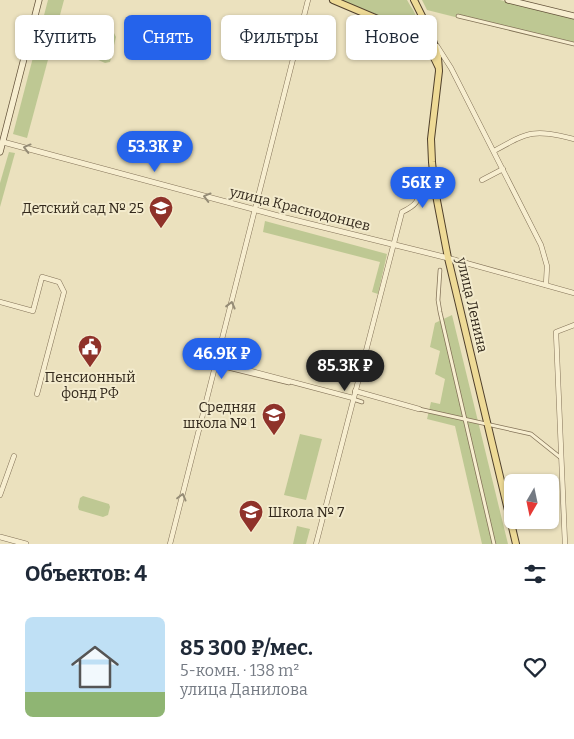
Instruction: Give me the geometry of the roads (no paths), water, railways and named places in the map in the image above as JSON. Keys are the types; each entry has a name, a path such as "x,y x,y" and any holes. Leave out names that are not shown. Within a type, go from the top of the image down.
{"main road":[{"path":"0,152 39,0"},
{"path":"333,0 368,15"},
{"name":"улица Ленина","path":"414,0 422,15"},
{"path":"508,0 574,16"},
{"name":"улица Ленина","path":"437,53 439,69 432,139 435,190 448,258 516,544"},
{"path":"435,60 439,69"}],"street":[{"path":"170,544 308,0"},
{"path":"458,16 574,44"},
{"name":"улица Ленина","path":"437,47 451,68 541,245 547,266 546,285"},
{"path":"494,151 531,133 547,133 574,139"},
{"name":"улица Краснодонцев","path":"3,142 254,210 448,258"},
{"path":"482,180 503,169"},
{"path":"316,544 402,212 413,207 422,186 435,190"},
{"path":"448,258 574,293"},
{"path":"440,270 438,300 440,312 494,544"},
{"path":"0,302 33,311 42,277 58,282 64,292 37,394"},
{"path":"565,544 556,332 574,325"},
{"path":"217,362 362,402"},
{"path":"224,367 353,398"},
{"path":"355,391 531,434 561,459"},
{"path":"0,496 14,456"},
{"path":"0,537 26,544"}],"place":[{"name":"Детский сад № 25","path":"161,229"},
{"name":"Пенсионный фонд РФ","path":"90,368"},
{"name":"Средняя школа № 1","path":"274,436"},
{"name":"Школа № 7","path":"251,533"}]}
